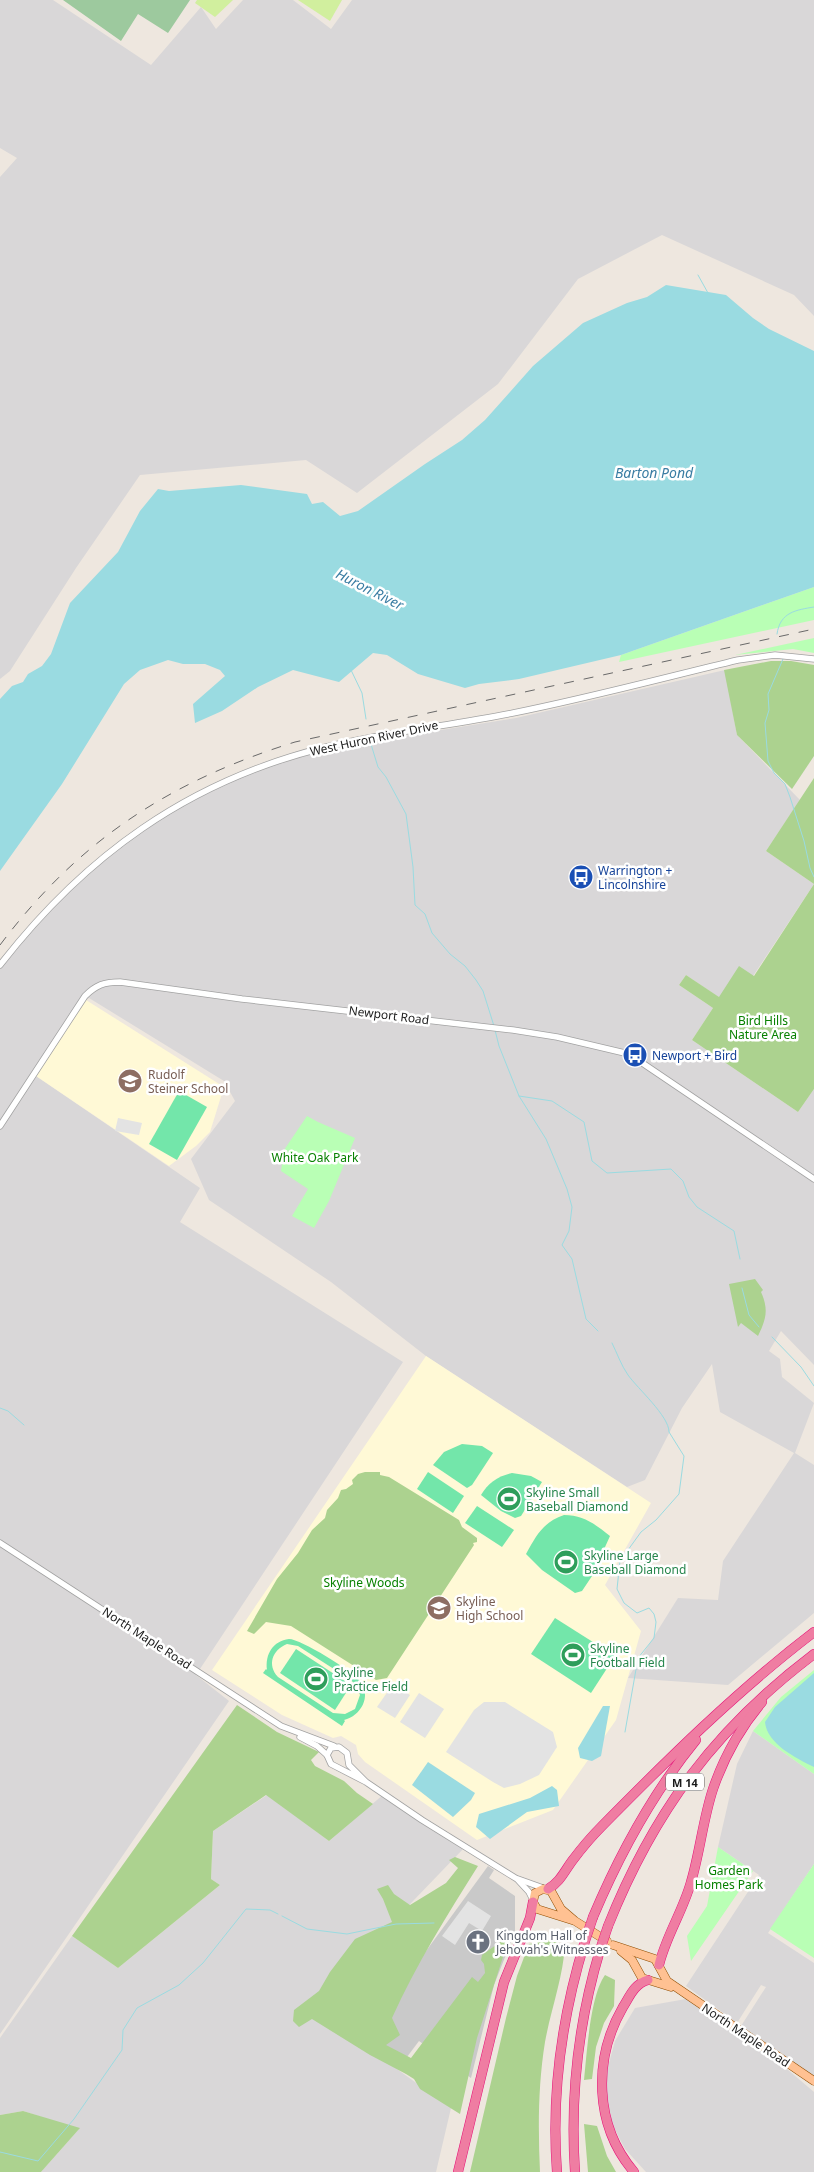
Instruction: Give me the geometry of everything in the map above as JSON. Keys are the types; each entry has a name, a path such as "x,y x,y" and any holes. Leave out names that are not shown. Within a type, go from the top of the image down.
{"highway":[{"name":"M 14","path":"557,2172 555,2113 561,2046 568,2002 593,1917 624,1848 651,1802 695,1742 734,1697 814,1632"},
{"name":"M 14","path":"575,2172 572,2131 574,2081 586,2002 608,1926 641,1852 682,1785 716,1743 747,1710 814,1654"},
{"path":"659,1967 663,1949 691,1884 713,1790 723,1764 752,1714 799,1666"},
{"path":"547,1889 556,1885 576,1856 600,1828 734,1697"},
{"path":"458,2172 504,1982 530,1918 533,1901"},
{"path":"634,2172 617,2150 611,2135 602,2095 602,2076 608,2041 617,2018 636,1986 648,1980"}],"main road":[{"path":"547,1889 554,1893 556,1900 554,1907 544,1912 537,1909 533,1901 537,1891 547,1889"},
{"name":"North Maple Road","path":"556,1900 561,1910 575,1921 629,1956 642,1978 678,1990"},
{"name":"North Maple Road","path":"544,1912 575,1921"},
{"name":"North Maple Road","path":"613,1945 655,1959 666,1980 678,1990 814,2081"},
{"path":"637,1970 638,1962 647,1957"},
{"path":"648,1980 655,1977 659,1967"}],"street":[{"name":"West Huron River Drive","path":"0,965 49,908 89,869 133,834 178,805 229,779 263,765 346,742 515,712 738,660 774,655 797,655 814,659"},
{"name":"Newport Road","path":"0,1126 79,1004 92,989 103,983 120,982 242,999 494,1028 557,1037 628,1054 814,1179"},
{"name":"North Maple Road","path":"0,1543 282,1726 334,1746"},
{"name":"North Maple Road","path":"295,1732 327,1755"},
{"path":"366,1782 349,1765 344,1750 334,1746 327,1755 329,1762 366,1782 422,1820 517,1879 547,1889"},
{"path":"338,1767 347,1760"},
{"path":"517,1879 529,1892 533,1901"}],"shaded area":[{"path":"0,0 53,0 151,65 201,7 216,29 243,0 293,0 331,29 352,0 814,0 814,316 794,295 662,235 578,279 498,384 357,493 306,460 140,475 76,568 10,671 0,679 0,177 17,158 0,148"},
{"path":"725,670 737,735 800,800 766,851 814,884 753,976 720,998 686,975 679,985 713,1008 692,1040 798,1112 814,1089 814,1365 781,1331 769,1351 780,1359 782,1377 814,1403 795,1453 814,1465 814,1613 728,1685 628,1678 678,1598 718,1600 723,1561 794,1453 720,1412 712,1364 682,1408 645,1480 627,1487 426,1356 331,1282 209,1200 191,1159 235,1101 224,1081 89,998 36,1076 200,1188 180,1222 403,1362 196,1675 229,1701 0,2034 0,969 48,909 136,832 229,779 334,747 516,718"},
{"name":"Rudolf Steiner School","path":"86,1000 224,1087 210,1132 196,1146 169,1166 36,1076"},
{"path":"118,1118 142,1123 139,1135 115,1131"},
{"name":"Skyline High School","path":"426,1356 651,1503 605,1585 641,1631 616,1720 553,1810 477,1840 365,1762 358,1754 356,1745 341,1736 333,1738 282,1715 212,1670"},
{"path":"393,1684 410,1695 395,1718 377,1707"},
{"path":"419,1693 444,1709 425,1738 400,1722"},
{"path":"484,1702 505,1702 553,1732 557,1747 539,1775 520,1784 504,1788 446,1752 474,1710"},
{"path":"753,1731 814,1774 814,1864 768,1933 814,1963 814,2076 741,2026 766,1987 761,1985 737,2023 686,1986 759,1875 718,1847 737,1764"},
{"path":"384,1794 465,1847 311,2007 451,2108 436,2172 41,2172 79,2129 23,2111 0,2115 0,2038 72,1936 118,1968 220,1885 211,1879 213,1831 267,1795 329,1841"},
{"path":"488,1866 494,1870 489,1878 515,1896 515,1932 494,1985 471,2078 419,2041 401,2065 362,2039"},
{"path":"468,1901 491,1916 482,1931 469,1923 455,1945 442,1936"},
{"path":"686,1999 781,2064 814,2092 814,2172 646,2172 625,2149 612,2124 606,2089 607,2070 615,2041 635,2008"}],"green space":[{"path":"63,0 190,0 168,33 138,14 121,41"},
{"path":"197,0 233,0 215,17 195,3"},
{"path":"298,0 342,0 330,21"},
{"path":"814,587 814,620 619,662 621,655"},
{"path":"814,638 814,653 793,649 735,655"},
{"path":"771,661 791,661 814,665 814,756 792,789 737,735 724,670"},
{"path":"814,778 814,884 766,851"},
{"name":"Bird Hills Nature Area","path":"814,884 814,1089 798,1112 692,1040 713,1008 679,985 686,975 719,997 739,966 754,976"},
{"path":"179,1091 207,1107 177,1160 149,1144"},
{"name":"White Oak Park","path":"307,1116 355,1138 329,1201 314,1228 292,1216 308,1189 281,1171 284,1150"},
{"path":"755,1279 763,1290 761,1292 766,1309 765,1319 758,1336 741,1323 738,1327 729,1284"},
{"path":"462,1444 482,1446 493,1453 472,1485 467,1488 433,1465 444,1452"},
{"name":"Skyline Woods","path":"380,1472 380,1475 389,1477 459,1520 462,1527 477,1538 477,1542 473,1543 474,1545 387,1678 376,1680 291,1626 266,1622 254,1634 247,1631 277,1579 298,1553 312,1530 325,1518 327,1510 338,1498 341,1490 353,1484 352,1480 358,1474"},
{"path":"428,1472 464,1496 453,1513 417,1489"},
{"name":"Skyline Small Baseball Diamond","path":"512,1473 531,1476 542,1482 521,1516 515,1518 501,1511 481,1495 494,1481"},
{"path":"477,1506 514,1530 502,1547 465,1523"},
{"name":"Skyline Large Baseball Diamond","path":"564,1515 571,1515 588,1521 610,1536 592,1576 582,1591 575,1593 542,1570 526,1554 545,1526"},
{"name":"Skyline Football Field","path":"555,1618 615,1656 591,1693 531,1654"},
{"path":"283,1640 295,1640 304,1644 326,1656 360,1681 365,1693 363,1705 350,1718 344,1720 342,1726 263,1673 267,1670 267,1659 271,1649","holes":["287,1644 298,1646 351,1680 357,1687 360,1695 355,1709 345,1714 333,1713 278,1677 272,1663 275,1654"]},
{"name":"Skyline Practice Field","path":"296,1649 351,1685 335,1710 280,1673"},
{"path":"814,1670 814,1774 753,1731 781,1697"},
{"path":"237,1705 277,1732 319,1752 311,1760 315,1766 344,1781 373,1804 329,1841 266,1795 213,1831 211,1879 220,1885 118,1968 72,1936"},
{"name":"Garden Homes Park","path":"718,1847 753,1871 691,1961 687,1936 707,1906"},
{"path":"455,1857 478,1866 443,1922 401,1998 392,2018 400,2035 386,2045 411,2058 472,1977 478,1982 485,1973 484,1964 481,1960 482,1955 510,1935 477,2038 460,2114 420,2089 414,2079 370,2055 312,2019 299,2027 293,2021 294,2010 319,1991 330,1972 355,1939 392,1922 377,1889 388,1885 394,1894 410,1905 446,1883 458,1868 449,1860"},
{"name":"Garden Homes Park","path":"814,1864 814,1958 770,1929"},
{"path":"549,1940 565,1945 562,1969 545,2042 541,2074 539,2107 540,2172 470,2172 517,1976 529,1944"},
{"path":"605,1975 615,1980 614,2006 604,2023 596,2047 592,2079 584,2080 593,2010 600,1984"},
{"path":"23,2111 80,2128 41,2172 0,2172 0,2115"},
{"path":"584,2124 597,2126 607,2156 616,2172 588,2172"}],"water":[{"name":"Barton Pond","path":"666,285 726,295 769,329 814,351 814,587 621,655 519,679 479,684 465,688 418,674 387,655 373,653 339,682 293,670 258,687 222,711 195,723 193,704 225,676 220,670 205,664 183,664 168,660 140,670 124,684 62,784 0,871 0,699 12,686 23,682 28,674 42,666 51,654 70,603 118,552 140,511 158,489 169,491 241,485 307,494 312,504 323,502 340,516 358,511 462,440 485,420 533,366 583,323 627,303 647,297"},
{"path":"814,1673 814,1767 791,1755 777,1744 767,1730 765,1722 775,1707"},
{"path":"603,1706 610,1706 601,1756 592,1761 580,1758 578,1748"},
{"path":"428,1762 475,1793 471,1800 453,1817 412,1785"},
{"path":"552,1786 557,1790 559,1806 527,1812 490,1839 476,1827 479,1814 530,1798"}],"waterway":[{"path":"698,275 708,293"},
{"path":"777,634 782,621 790,613 814,607"},
{"path":"783,659 768,694 769,710 765,723 768,761 774,773 785,784 814,877"},
{"path":"351,670 362,693 366,719"},
{"path":"370,741 378,767 386,777 406,814 413,867 415,905 425,914 432,933 450,954 465,966 476,980 483,991 494,1026"},
{"path":"495,1030 499,1046 519,1096 546,1139 567,1189 572,1207 569,1231 562,1245 572,1259 586,1319 598,1331"},
{"path":"519,1096 552,1101 584,1122 592,1161 607,1173 671,1169 683,1181 689,1197 697,1207 734,1231 740,1259"},
{"path":"742,1288 749,1315 759,1327"},
{"path":"772,1337 801,1367 814,1386"},
{"path":"612,1343 626,1371 664,1418 669,1432 684,1456 679,1494 656,1520 641,1532 620,1561 617,1589 624,1603 637,1613 649,1608 654,1614 656,1622 654,1638 638,1658 625,1732"},
{"path":"0,1408 8,1411 24,1425"},
{"path":"0,2152 38,2161 74,2119 122,2050 123,2030 137,2008 179,1985 203,1963 246,1909 270,1910 278,1914"},
{"path":"282,1916 307,1929 347,1934 396,1924 434,1923"}],"railway":[{"path":"0,945 30,908 62,874 95,845 130,819 168,796 207,775 250,758 295,742 814,629"}],"place":[{"name":"Warrington + Lincolnshire","path":"581,877"},
{"name":"Newport + Bird","path":"635,1055"},
{"name":"Rudolf Steiner School","path":"130,1081"},
{"name":"Skyline Small Baseball Diamond","path":"509,1499"},
{"name":"Skyline Large Baseball Diamond","path":"566,1562"},
{"name":"Skyline High School","path":"439,1608"},
{"name":"Skyline Football Field","path":"573,1655"},
{"name":"Skyline Practice Field","path":"316,1679"},
{"name":"Kingdom Hall of Jehovah's Witnesses","path":"478,1942"}],"water label":[{"name":"Huron River","path":"370,589"}]}
